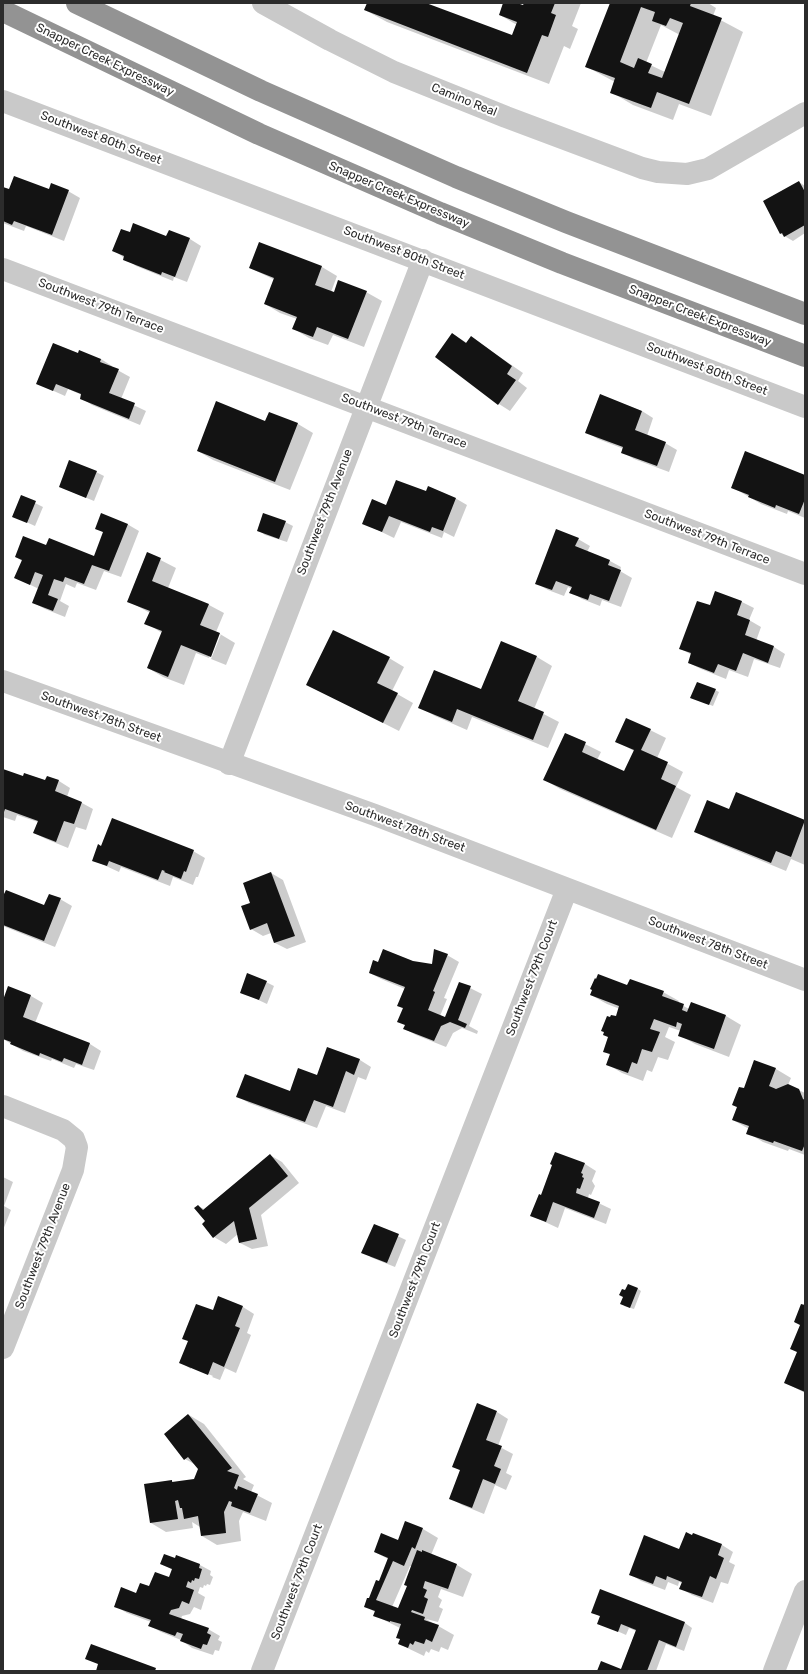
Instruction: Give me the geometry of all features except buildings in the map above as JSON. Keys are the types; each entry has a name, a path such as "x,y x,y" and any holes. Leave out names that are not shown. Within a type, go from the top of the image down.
{"highway":[{"path":"77,3 254,88 456,177 566,222 805,314"},
{"name":"Snapper Creek Expressway","path":"3,11 259,134 426,207 562,263 805,356"}],"street":[{"name":"Camino Real","path":"263,3 362,56 434,89 642,168 674,174 700,172 708,169 805,113"},
{"name":"Southwest 80th Street","path":"3,101 805,406"},
{"name":"Southwest 79th Avenue","path":"229,764 423,260"},
{"name":"Southwest 79th Terrace","path":"3,269 805,574"},
{"name":"Southwest 78th Street","path":"3,681 389,821 805,980"},
{"name":"Southwest 79th Court","path":"262,1671 567,889"},
{"name":"Southwest 79th Avenue","path":"3,1106 56,1126 70,1134 76,1142 76,1155 72,1170 3,1348"},
{"path":"774,1671 805,1591"}]}
